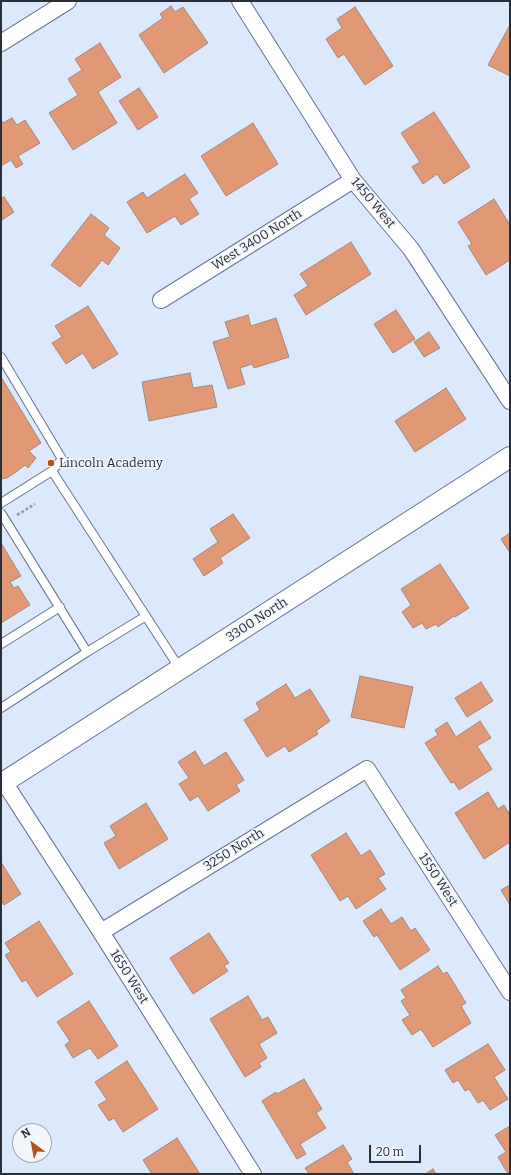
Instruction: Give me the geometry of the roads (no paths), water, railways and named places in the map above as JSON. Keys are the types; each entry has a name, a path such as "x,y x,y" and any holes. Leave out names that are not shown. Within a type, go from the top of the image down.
{"street":[{"path":"1,42 68,1"},
{"name":"1450 West","path":"240,1 353,180 411,248 510,401"},
{"name":"West 3400 North","path":"161,300 353,180"},
{"name":"3300 North","path":"2,783 181,670 510,457"},
{"name":"3250 North","path":"101,932 367,769"},
{"name":"1550 West","path":"367,769 510,992"},
{"name":"1650 West","path":"2,783 101,932 253,1174"}],"lane":[{"path":"1,357 62,459 52,471 1,502"},
{"path":"52,471 181,670"},
{"path":"1,513 87,652"},
{"path":"1,644 60,607"},
{"path":"1,708 87,652 146,616"}],"place":[{"name":"Lincoln Academy","path":"51,463"}]}
